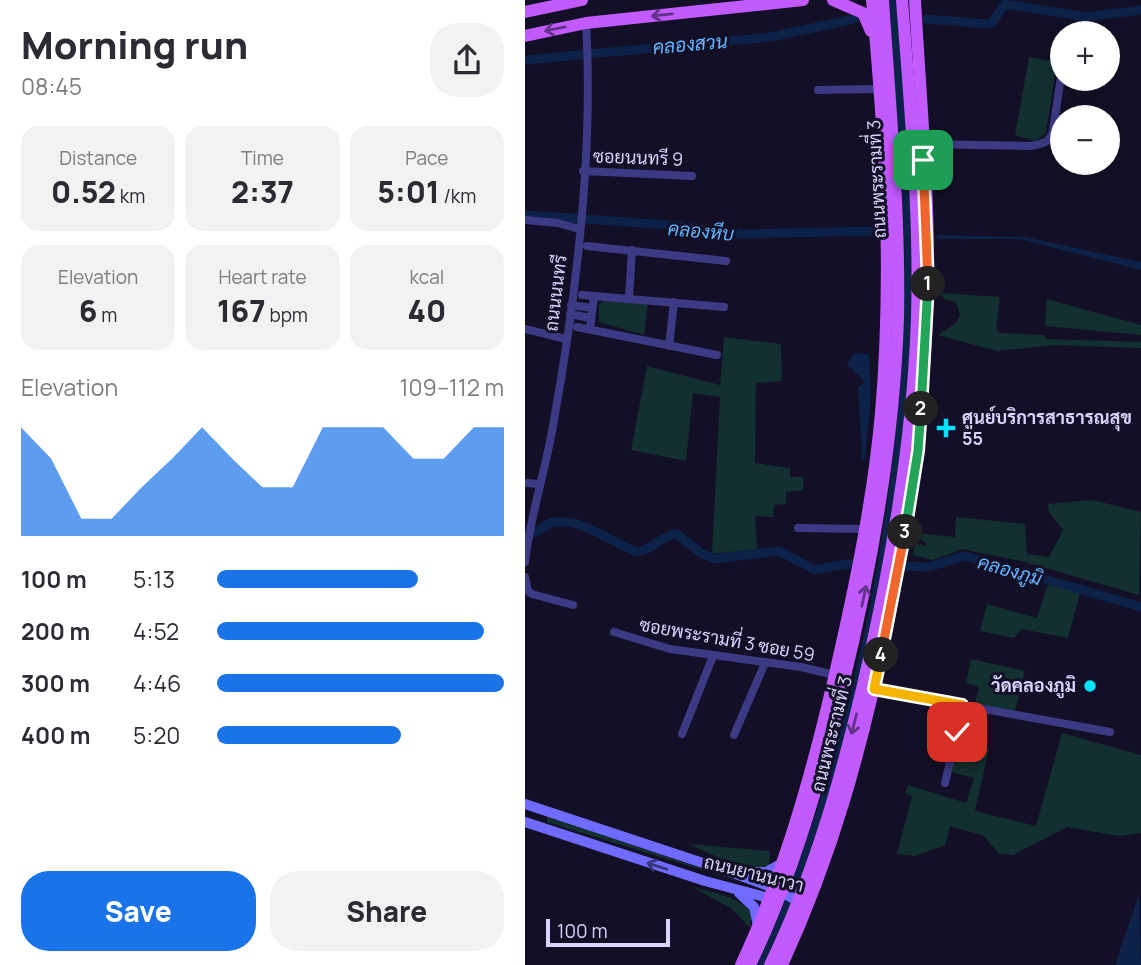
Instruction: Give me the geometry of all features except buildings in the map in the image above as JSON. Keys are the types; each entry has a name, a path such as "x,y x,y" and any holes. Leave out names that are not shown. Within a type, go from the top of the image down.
{"main road":[{"path":"525,12 582,0"},
{"path":"525,36 586,23 803,0"},
{"path":"833,0 863,13 876,44"},
{"name":"ถนนพระรามที่ 3","path":"746,965 758,928 777,895 784,862 818,753 859,560 877,449 888,284 885,155 872,0"},
{"name":"ถนนพระรามที่ 3","path":"746,965 787,874 821,772 855,635 880,508 895,372 898,257 883,0"},
{"name":"ถนนพระรามที่ 3","path":"770,965 802,895 844,765 886,581 904,474 913,381 917,267 902,0"},
{"name":"ถนนพระรามที่ 3","path":"782,965 801,904 856,766 900,564 918,451 927,228 912,145 915,0"},
{"path":"885,155 912,145"},
{"path":"818,753 835,770 856,766"},
{"name":"ถนนยานนาวา","path":"525,804 733,873 801,904"},
{"path":"525,810 540,818 539,822 528,823"},
{"name":"ถนนยานนาวา","path":"528,823 734,889 777,895"},
{"path":"733,873 766,872 784,862"},
{"path":"734,889 754,907 758,928"},
{"path":"746,965 759,965"}],"street":[{"name":"ถนนนนทรี","path":"525,562 570,309 583,171 586,23"},
{"path":"818,90 880,89"},
{"path":"912,145 1045,144 1051,139 1059,91"},
{"name":"ซอยนนทรี 9","path":"583,171 692,176"},
{"path":"525,220 579,223"},
{"path":"587,246 726,261"},
{"path":"629,298 632,250"},
{"path":"582,295 723,307"},
{"path":"590,329 594,296"},
{"path":"669,346 674,302"},
{"path":"570,309 592,308"},
{"path":"570,309 591,318"},
{"path":"577,327 717,355"},
{"path":"525,329 566,339"},
{"path":"525,482 540,484"},
{"path":"798,528 865,529"},
{"path":"525,577 528,591 532,594 573,605"},
{"name":"ซอยพระรามที่ 3 ซอย 59","path":"614,632 653,645 835,675"},
{"path":"682,734 713,656"},
{"path":"734,735 765,663"},
{"path":"874,689 1110,732"},
{"path":"945,783 963,706"}],"green space":[{"path":"1029,57 1050,61 1050,91 1053,91 1046,133 1036,141 1015,135"},
{"path":"940,293 1000,297 996,330 1001,333 1044,335 1046,339 1141,342 1141,348 1054,345 997,351 938,335 956,323 960,315 956,302 944,299"},
{"path":"1047,299 1141,325 1141,335 1045,326"},
{"path":"603,301 648,303 644,335 599,322 599,304"},
{"path":"724,337 781,344 782,381 756,383 755,463 790,468 790,477 803,477 803,490 786,492 786,504 774,505 773,517 755,516 757,549 712,554 720,397 693,393 686,461 631,450 647,366 720,385"},
{"path":"1092,500 1141,512 1139,595 1025,562 962,549 933,560 913,555 915,543 925,546 927,543 916,537 916,533 955,537 956,517 1025,524 1027,554 1049,557 1063,530 1049,512 1048,504"},
{"path":"1048,584 1080,593 1068,638 1021,629 1014,638 980,631 987,604 1037,618"},
{"path":"971,659 1025,671 1015,711 975,704 979,687 966,683"},
{"path":"1062,733 1141,755 1141,833 1119,836 1067,827 1013,855 999,854 984,836 950,826 945,845 915,856 897,854 912,796 905,794 908,785 966,803 974,778 951,772 958,742 989,749 975,811 1036,826"},
{"path":"547,816 738,881 547,822"},
{"path":"689,844 770,851 769,865 739,865"},
{"path":"692,887 724,895 745,906 752,912 750,928 732,909"}],"water":[{"path":"937,235 1025,237 1141,262 1141,270 1019,239 937,239"},
{"path":"854,353 869,354 871,396 865,461 862,460 858,387 865,382 847,364"},
{"path":"1139,894 1141,965 1115,965"}],"waterway":[{"path":"762,965 796,882 826,797 851,709 888,530 906,349 909,259 894,0"},
{"name":"คลองสวน","path":"927,19 992,23 1005,4 1085,17 1141,10"},
{"name":"คลองสวน","path":"525,60 771,37 854,19"},
{"name":"คลองหีบ","path":"525,215 670,225 744,234 876,231"},
{"name":"คลองภูมิ","path":"525,535 550,523 564,522 586,527 637,552 677,534 702,554 715,559 779,551 815,570 863,564"},
{"name":"คลองภูมิ","path":"895,566 929,567 964,556 1141,607"}],"place":[{"name":"ศูนย์บริการสาธารณสุข 55","path":"946,428"},
{"name":"วัดคลองภูมิ","path":"1090,686"}],"route":[{"path":"923,160 928,283 918,451 900,564 874,689 963,706 957,732"}]}
